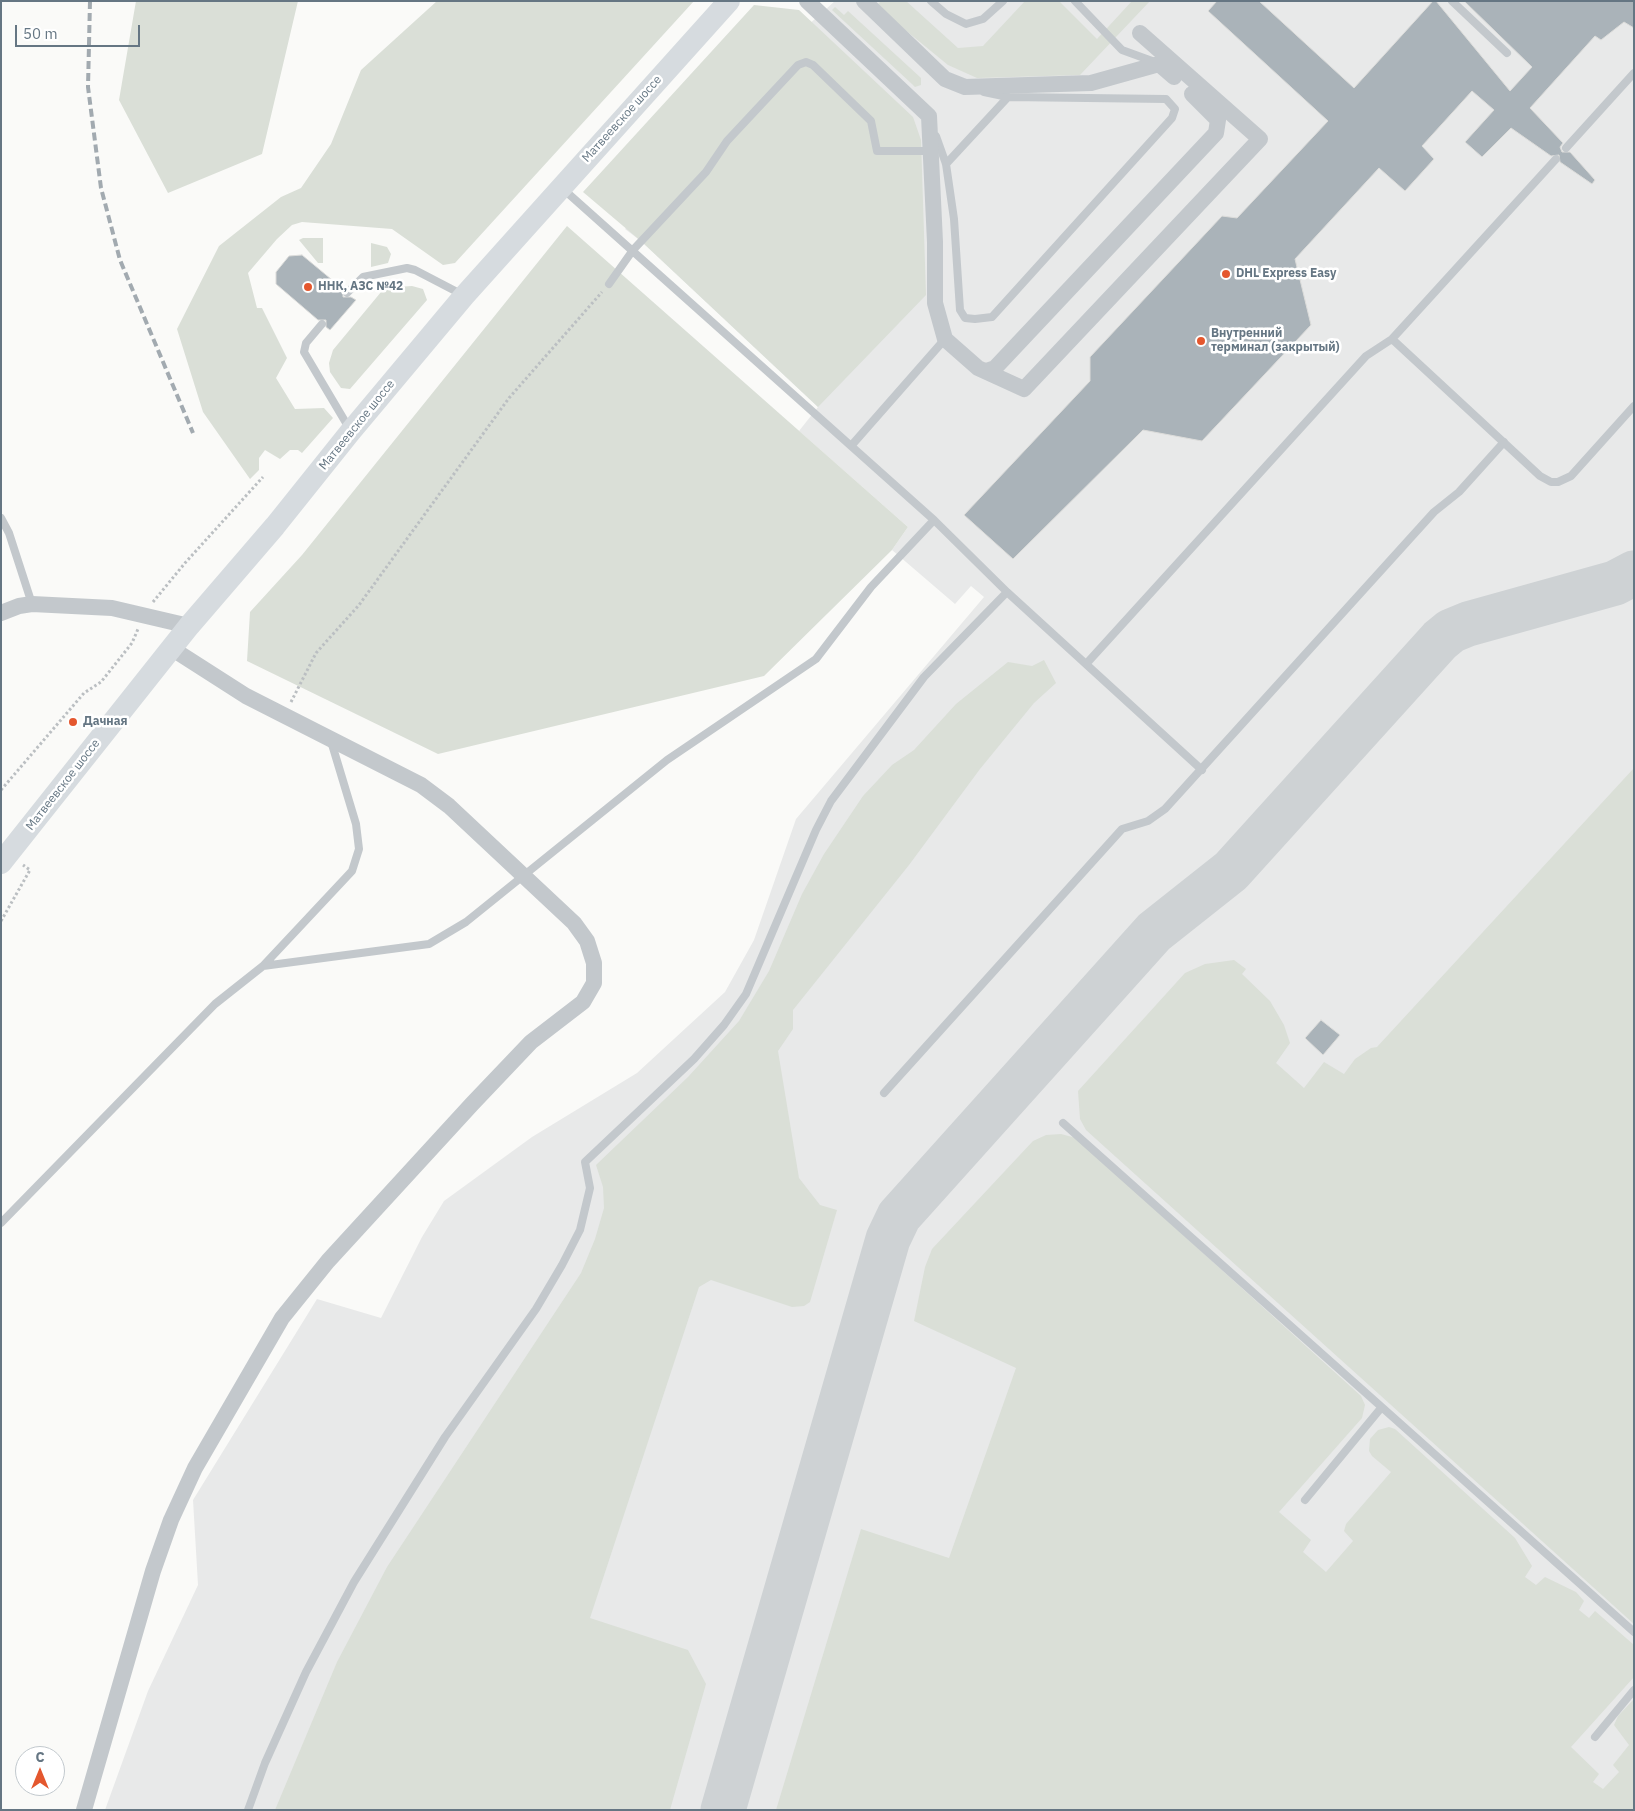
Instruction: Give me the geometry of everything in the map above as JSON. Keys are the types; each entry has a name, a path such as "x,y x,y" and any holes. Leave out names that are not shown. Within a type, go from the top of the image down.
{"main road":[{"name":"Матвеевское шоссе","path":"5,858 171,648 275,526 351,431 464,296 729,1"}],"street":[{"path":"807,1 927,113 930,122 932,150 934,303 945,339 978,368 1024,389 1260,139 1140,34"},
{"path":"864,1 945,79 965,87 1091,83 1159,64 1216,116 1219,126 1216,133 995,368 986,371"},
{"path":"1,613 19,606 32,604 112,608 189,626"},
{"path":"84,1810 153,1571 171,1520 195,1468 282,1318 328,1261 472,1104 531,1042 583,1002 594,983 594,963 587,941 574,923 449,806 421,785 246,696 171,648"}],"lane":[{"path":"931,1 946,14 966,24 983,18 1003,1"},
{"path":"1075,1 1122,50 1159,64"},
{"path":"1452,1 1507,52"},
{"path":"609,284 634,250 706,172 727,141 798,65 806,62 813,65 839,88 870,121 877,151 932,150"},
{"path":"1566,148 1634,73"},
{"path":"930,122 946,164 954,219 960,310 965,318 992,317 1172,118 1175,109 1166,99 1008,97 965,87"},
{"path":"946,164 1008,97"},
{"path":"1087,663 1366,356 1392,339 1556,159"},
{"path":"561,187 634,250 934,520 1007,592 1202,770"},
{"path":"347,293 363,277 406,268 415,270 464,296"},
{"path":"322,324 306,343 304,352 351,431"},
{"path":"851,446 945,339"},
{"path":"1392,339 1540,476 1551,482 1558,482 1571,476 1634,406"},
{"path":"884,1093 1122,829 1148,821 1165,809 1434,512 1459,492 1504,442"},
{"path":"1,518 9,533 32,604"},
{"path":"263,966 429,944 466,922 667,760 816,659 871,587 934,520"},
{"path":"248,1810 265,1763 306,1672 354,1582 445,1437 536,1310 562,1266 580,1230 590,1188 585,1162 694,1059 724,1025 746,994 816,830 831,801 924,677 1007,592"},
{"path":"1,1223 214,1004 263,966 352,871 359,849 356,824 332,741"},
{"path":"1063,1123 1634,1632"},
{"path":"1306,1500 1381,1408"},
{"path":"1596,1737 1634,1690"}],"path":[{"path":"284,716 316,653 358,605 509,398 609,284"},
{"path":"1,790 84,694 101,682 132,642 144,616 186,563 263,477"},
{"path":"1,921 30,870 5,858"}],"shaded area":[{"path":"136,1 298,1 262,154 168,193 119,100"},
{"path":"437,1 694,1 455,263 443,265 392,229 302,222 292,225 277,239 248,273 257,308 262,308 287,358 276,378 295,409 324,408 333,418 302,453 298,450 290,450 280,459 265,450 259,458 259,470 250,479 203,412 177,329 219,246 281,197 301,188 331,144 361,70"},
{"path":"835,1 1634,1 1634,1810 105,1810 148,1691 198,1585 193,1500 317,1299 381,1318 422,1237 444,1201 532,1137 637,1073 725,992 754,940 796,819 984,597 971,586 955,604 892,550 908,527 799,431 818,407 642,242 625,229 807,26"},
{"path":"881,1 906,1 958,48 983,46 1025,1 1059,1 1097,39 1132,1 1150,1 1080,75 977,78 948,65 876,6"},
{"path":"754,5 799,10 913,117 921,140 926,295 818,407 642,242 583,192"},
{"path":"835,7 844,15 848,11 921,78 921,85 915,87 832,10"},
{"path":"567,226 908,527 892,550 764,676 438,754 247,661 250,612 302,555"},
{"path":"303,238 323,238 323,263 318,263 299,240"},
{"path":"371,243 387,247 391,254 388,263 371,267"},
{"path":"412,286 423,289 427,300 350,389 341,388 330,372 329,363 333,350 381,292 397,287"},
{"path":"1044,660 1056,683 1034,703 980,769 909,865 793,1010 793,1029 778,1051 799,1178 820,1205 837,1210 810,1302 804,1306 792,1307 711,1280 699,1287 590,1618 688,1650 706,1684 670,1810 275,1810 337,1662 387,1567 581,1273 595,1239 604,1208 603,1187 596,1165 688,1077 739,1021 769,971 802,894 824,854 863,796 892,765 914,750 956,704 1008,662 1032,666"},
{"path":"1634,768 1634,1624 1086,1130 1080,1119 1078,1091 1185,973 1205,964 1234,960 1246,969 1242,974 1270,1001 1284,1025 1290,1043 1276,1063 1304,1088 1324,1062 1344,1074 1355,1059 1371,1048 1377,1047"},
{"path":"1061,1134 1076,1138 1361,1396 1365,1405 1362,1418 1279,1512 1311,1540 1303,1552 1326,1572 1353,1541 1344,1531 1346,1524 1391,1472 1372,1456 1369,1451 1370,1439 1378,1430 1389,1427 1395,1429 1515,1538 1532,1566 1525,1577 1536,1585 1545,1577 1576,1592 1584,1601 1579,1610 1589,1618 1595,1611 1634,1645 1634,1677 1571,1747 1599,1774 1593,1782 1603,1789 1619,1772 1613,1765 1629,1745 1614,1725 1618,1716 1634,1699 1634,1810 776,1810 861,1529 949,1558 1016,1368 914,1321 925,1267 932,1249 1033,1141 1046,1135"}],"building":[{"name":"Внутренний терминал (закрытый)","path":"1217,1 1259,1 1354,88 1433,1 1436,1 1510,91 1532,67 1464,1 1634,1 1634,28 1624,22 1601,40 1595,36 1530,108 1563,143 1560,147 1562,152 1570,152 1595,180 1592,184 1560,162 1559,155 1551,156 1511,128 1482,157 1465,142 1494,110 1472,91 1422,146 1434,159 1405,191 1379,168 1295,259 1311,325 1202,441 1143,430 1013,559 964,515 1090,381 1090,357 1222,216 1237,218 1328,121 1208,11"},
{"path":"302,255 343,289 343,297 351,297 356,300 330,330 326,327 326,320 318,320 276,284 276,272 289,256"},
{"path":"1321,1020 1340,1035 1323,1055 1305,1038"}],"taxiway":[{"path":"723,1810 888,1239 899,1216 1154,932 1231,871 1440,640 1451,631 1468,624 1615,583 1634,573"}],"railway":[{"path":"90,1 88,87 101,188 120,260 193,433"}],"place":[{"name":"DHL Express Easy","path":"1226,274"},
{"name":"ННК, АЗС №42","path":"308,287"},
{"name":"Внутренний терминал (закрытый)","path":"1201,341"},
{"name":"Дачная","path":"73,722"}]}
